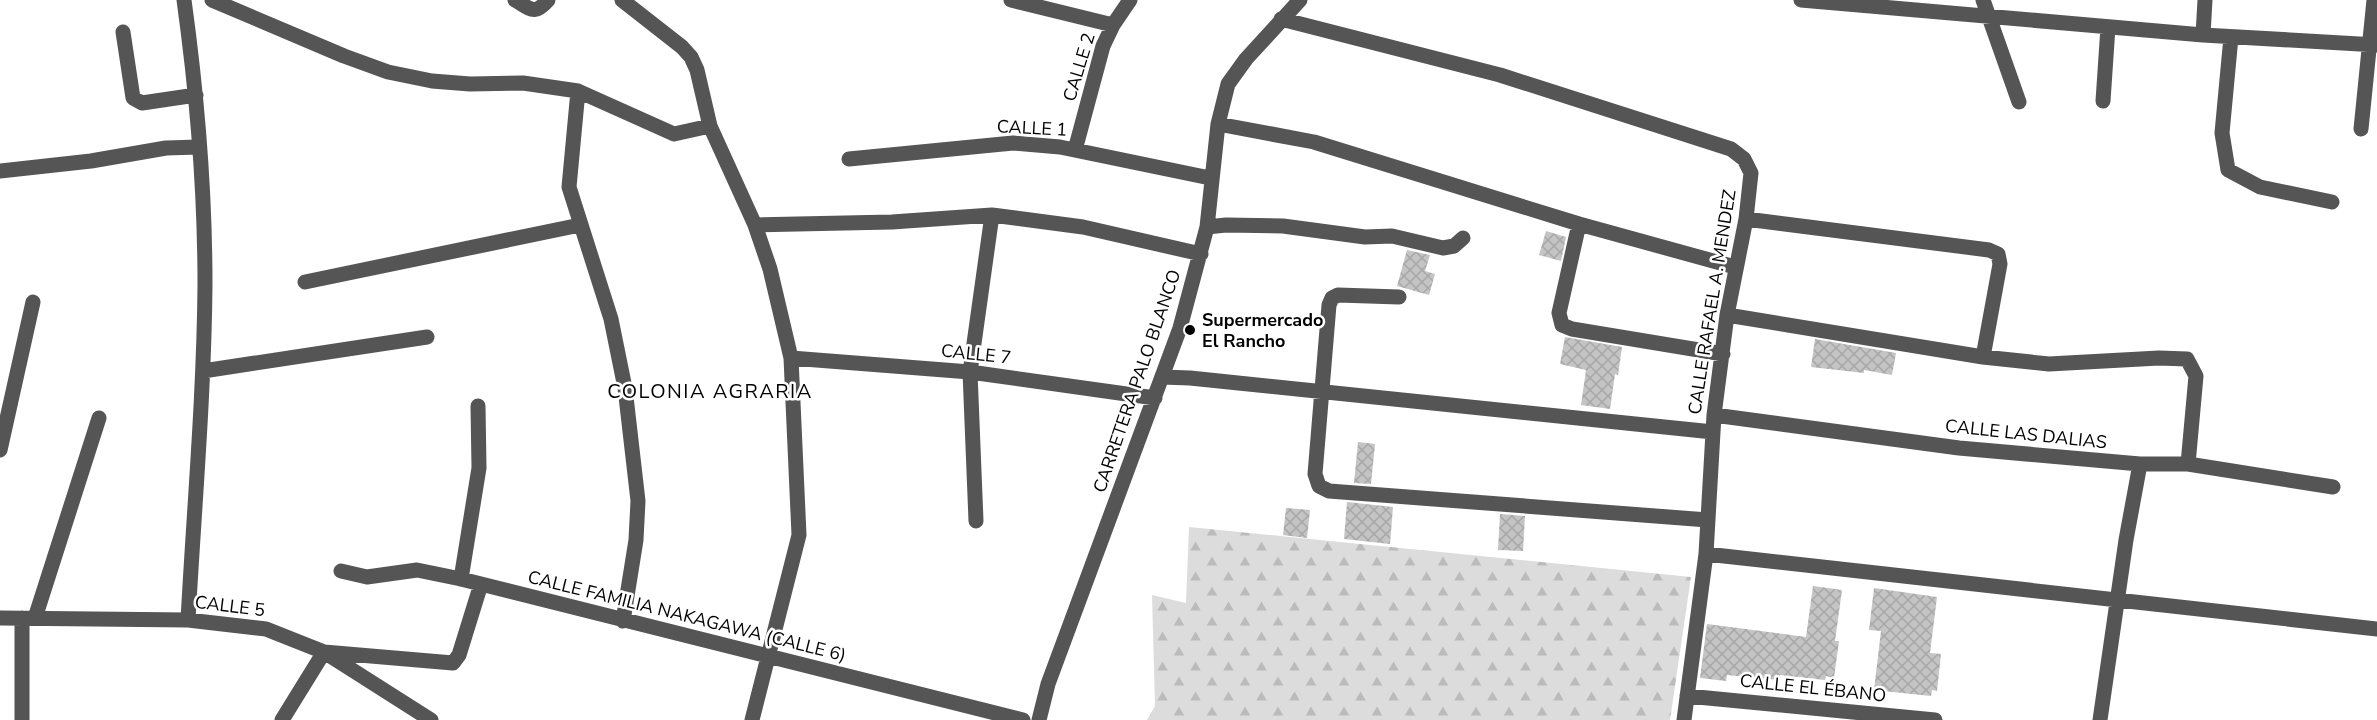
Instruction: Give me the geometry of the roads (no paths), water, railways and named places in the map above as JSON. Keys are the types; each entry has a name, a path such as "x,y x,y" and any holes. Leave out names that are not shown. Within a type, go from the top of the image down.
{"street":[{"path":"184,0 196,95 204,229 203,371 188,620"},
{"path":"212,0 344,56 388,72 432,81 470,84 523,83 578,92 674,134 710,126"},
{"path":"514,0 533,10 540,9 548,0"},
{"path":"622,0 692,57 698,70 710,126 755,225 770,268 791,357 799,535 752,720"},
{"path":"1011,0 1113,25"},
{"name":"CALLE 2","path":"1076,150 1103,45 1130,0"},
{"name":"CARRETERA PALO BLANCO","path":"1039,720 1048,684 1180,328 1207,227 1210,178 1218,124 1228,84 1246,58 1300,0"},
{"path":"1801,0 2203,35 2373,45"},
{"path":"1983,0 2019,102"},
{"path":"2203,35 2205,0"},
{"path":"2361,129 2373,45 2374,0"},
{"name":"CALLE RAFAEL A. MENDEZ","path":"1281,19 1500,75 1731,149 1744,159 1752,173 1746,219 1727,315 1714,415 1706,554 1684,720"},
{"path":"2103,101 2108,27"},
{"path":"123,32 134,98 137,102 196,95"},
{"path":"2231,37 2222,133 2228,170 2260,187 2332,202"},
{"path":"578,92 569,187 611,319 625,388 638,501 636,540 623,621"},
{"path":"1218,124 1314,142 1579,224 1736,267"},
{"name":"CALLE 1","path":"849,159 1013,143 1060,147 1210,178"},
{"path":"0,171 91,161 166,148 199,147"},
{"path":"755,225 858,223 992,215 1083,227 1201,254"},
{"path":"976,521 970,372 992,215"},
{"path":"1746,219 1989,250 1998,254 2000,264 1983,357"},
{"path":"1207,227 1249,224 1283,225 1365,237 1392,236 1443,249 1454,246 1463,238"},
{"path":"1579,224 1559,313 1562,325 1572,329 1723,354"},
{"path":"305,282 580,225"},
{"path":"1399,297 1338,295 1332,298 1329,305 1315,474 1319,486 1329,491 1708,520"},
{"path":"0,450 33,302"},
{"path":"1727,315 1983,357 2049,364 2159,358 2187,359 2196,376 2188,464"},
{"path":"203,371 427,338"},
{"name":"CALLE 7","path":"791,357 970,372 1155,398"},
{"path":"1162,377 1322,391 1713,432"},
{"path":"461,579 479,468 478,406"},
{"name":"CALLE LAS DALIAS","path":"1714,415 1959,448 2140,465 2188,464 2334,488"},
{"path":"21,720 28,618 99,418"},
{"path":"2100,720 2140,465"},
{"path":"1706,554 2117,602 2377,629"},
{"name":"CALLE FAMILIA NAKAGAWA (CALLE 6)","path":"341,571 367,577 417,570 461,579 1023,720"},
{"path":"282,720 324,652 453,663 459,655 481,584"},
{"name":"CALLE 5","path":"0,618 188,620 266,629 324,652 414,716 431,720"},
{"name":"CALLE EL ÉBANO","path":"1687,696 1935,720"}],"place":[{"name":"Supermercado El Rancho","path":"1190,330"}],"district":[{"name":"COLONIA AGRARIA","path":"710,391"}]}
